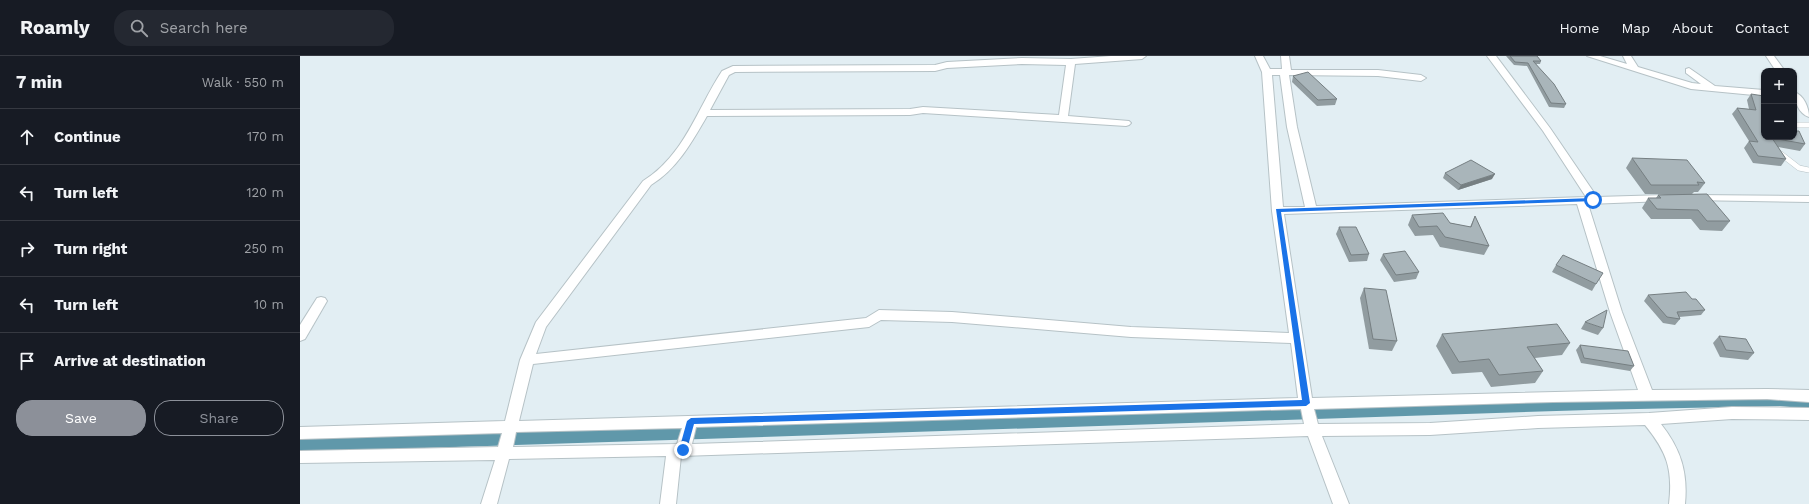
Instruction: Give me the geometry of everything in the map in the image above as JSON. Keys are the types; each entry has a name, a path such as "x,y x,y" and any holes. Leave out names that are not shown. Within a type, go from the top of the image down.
{"street":[{"path":"489,504 504,453 527,360 540,325 647,184 656,180 670,165 683,147 725,73 733,69 935,68 947,65 1022,61 1071,62 1142,56"},
{"path":"1260,56 1267,72 1278,211 1306,403 1313,430 1341,504"},
{"path":"1284,56 1292,127 1311,209"},
{"path":"1491,56 1547,130 1587,200 1616,312 1647,395"},
{"path":"1591,56 1634,68 1680,84 1715,90 1761,93"},
{"path":"1627,56 1634,68"},
{"path":"1770,56 1779,68"},
{"path":"1063,118 1071,62"},
{"path":"1689,71 1715,90"},
{"path":"1267,72 1378,73 1421,78"},
{"path":"1797,99 1809,114"},
{"path":"703,112 910,112 923,110 1126,123"},
{"path":"1278,211 1587,200 1680,198 1809,199"},
{"path":"300,336 321,301"},
{"path":"527,360 869,322 879,315 952,317 1131,332 1297,338"},
{"path":"300,433 511,426 690,424 1306,403 1647,395 1767,394 1809,396"},
{"path":"300,457 680,449 1313,430 1430,429 1538,422 1648,419 1732,413 1809,414"},
{"path":"1648,419 1667,441 1679,471 1677,504"},
{"path":"668,504 680,449 690,424"}],"lane":[{"path":"1797,125 1809,125"},
{"path":"1781,154 1799,168 1809,170"}],"building":[{"path":"1510,56 1537,56 1541,61 1533,61 1554,84 1566,104 1551,103 1528,63 1515,62"},
{"path":"1308,72 1337,99 1318,100 1293,76"},
{"path":"1751,94 1761,96 1761,140 1773,140 1786,159 1758,156 1749,141 1758,142 1737,108 1756,110"},
{"path":"1797,131 1799,131 1805,144 1783,140 1797,140"},
{"path":"1632,158 1687,160 1705,183 1697,182 1699,185 1651,185"},
{"path":"1471,160 1495,174 1461,185 1445,173"},
{"path":"1707,194 1730,221 1707,221 1698,210 1657,209 1648,198 1661,198 1658,195"},
{"path":"1443,213 1450,223 1471,227 1475,216 1489,246 1445,237 1437,226 1419,227 1412,215"},
{"path":"1339,227 1356,227 1369,254 1351,255"},
{"path":"1405,251 1419,272 1396,275 1383,254"},
{"path":"1563,255 1603,273 1596,284 1556,265"},
{"path":"1364,288 1386,290 1397,341 1373,339"},
{"path":"1686,292 1692,299 1696,299 1705,310 1677,312 1680,319 1667,317 1648,295"},
{"path":"1607,310 1603,328 1585,322"},
{"path":"1557,324 1570,343 1527,347 1543,371 1499,375 1489,359 1459,362 1442,334"},
{"path":"1719,336 1746,339 1754,353 1726,350"},
{"path":"1580,345 1628,351 1634,366 1584,358"}],"waterway":[{"path":"300,444 1589,403 1780,399 1809,402"}],"route":[{"path":"683,450 691,421 1306,403 1278,211 1593,200"}]}
